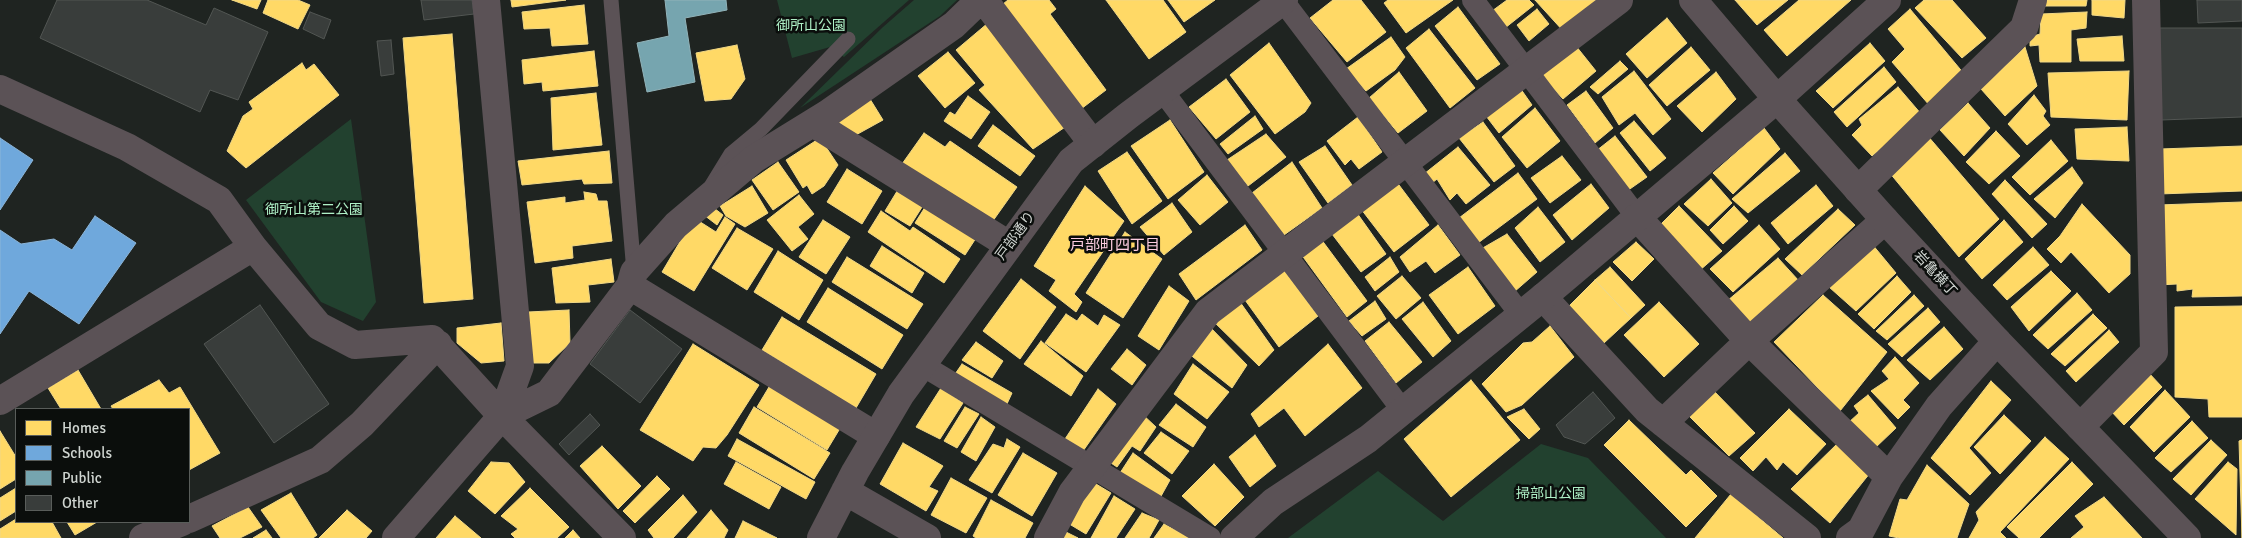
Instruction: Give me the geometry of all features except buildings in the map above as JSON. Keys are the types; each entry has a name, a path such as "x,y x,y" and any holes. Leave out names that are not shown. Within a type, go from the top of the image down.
{"street":[{"path":"396,538 502,416 520,366 486,0"},
{"path":"502,416 549,393 632,279 676,225 754,159 813,123 954,25 982,0 1093,144"},
{"path":"1473,0 1637,217 1749,341 1890,477"},
{"path":"1048,538 1072,493 1208,312 1619,0"},
{"name":"岩亀横丁","path":"1693,0 1777,99 1885,220 1998,342 2187,538"},
{"path":"1234,538 1273,502 1368,439 1543,297 1777,99 1887,0"},
{"path":"1858,190 2024,28 2033,0"},
{"path":"2080,427 2154,352 2146,0"},
{"path":"1284,1 1521,315"},
{"name":"戸部通り","path":"821,538 845,491 901,394 1071,161 1162,90 1284,1"},
{"path":"0,90 127,147 219,200 253,246 319,326 355,345 432,339 502,416 622,538"},
{"path":"1162,90 1403,411"},
{"path":"813,123 1009,245"},
{"path":"1663,423 1749,341 1885,220"},
{"path":"0,401 253,246"},
{"path":"632,279 876,436"},
{"path":"1543,297 1647,410 1808,538"},
{"path":"1858,535 1890,477 1939,406 1998,342"},
{"path":"143,538 191,524 320,460 362,424 438,344"},
{"path":"922,365 1210,538"},
{"path":"845,491 926,538"}],"lane":[{"path":"611,0 632,279"},
{"path":"706,199 714,180 731,154 761,129 848,39"}],"green space":[{"name":"御所山公園","path":"777,0 909,0 844,57 830,47 792,58"},
{"path":"914,0 957,0 940,16 800,108 883,27"},
{"name":"御所山第二公園","path":"351,119 376,302 363,321 321,302 246,200"},
{"name":"掃部山公園","path":"1541,444 1588,458 1666,538 1288,538 1378,471 1443,521"}],"district":[{"name":"戸部町四丁目","path":"1115,246"}]}
